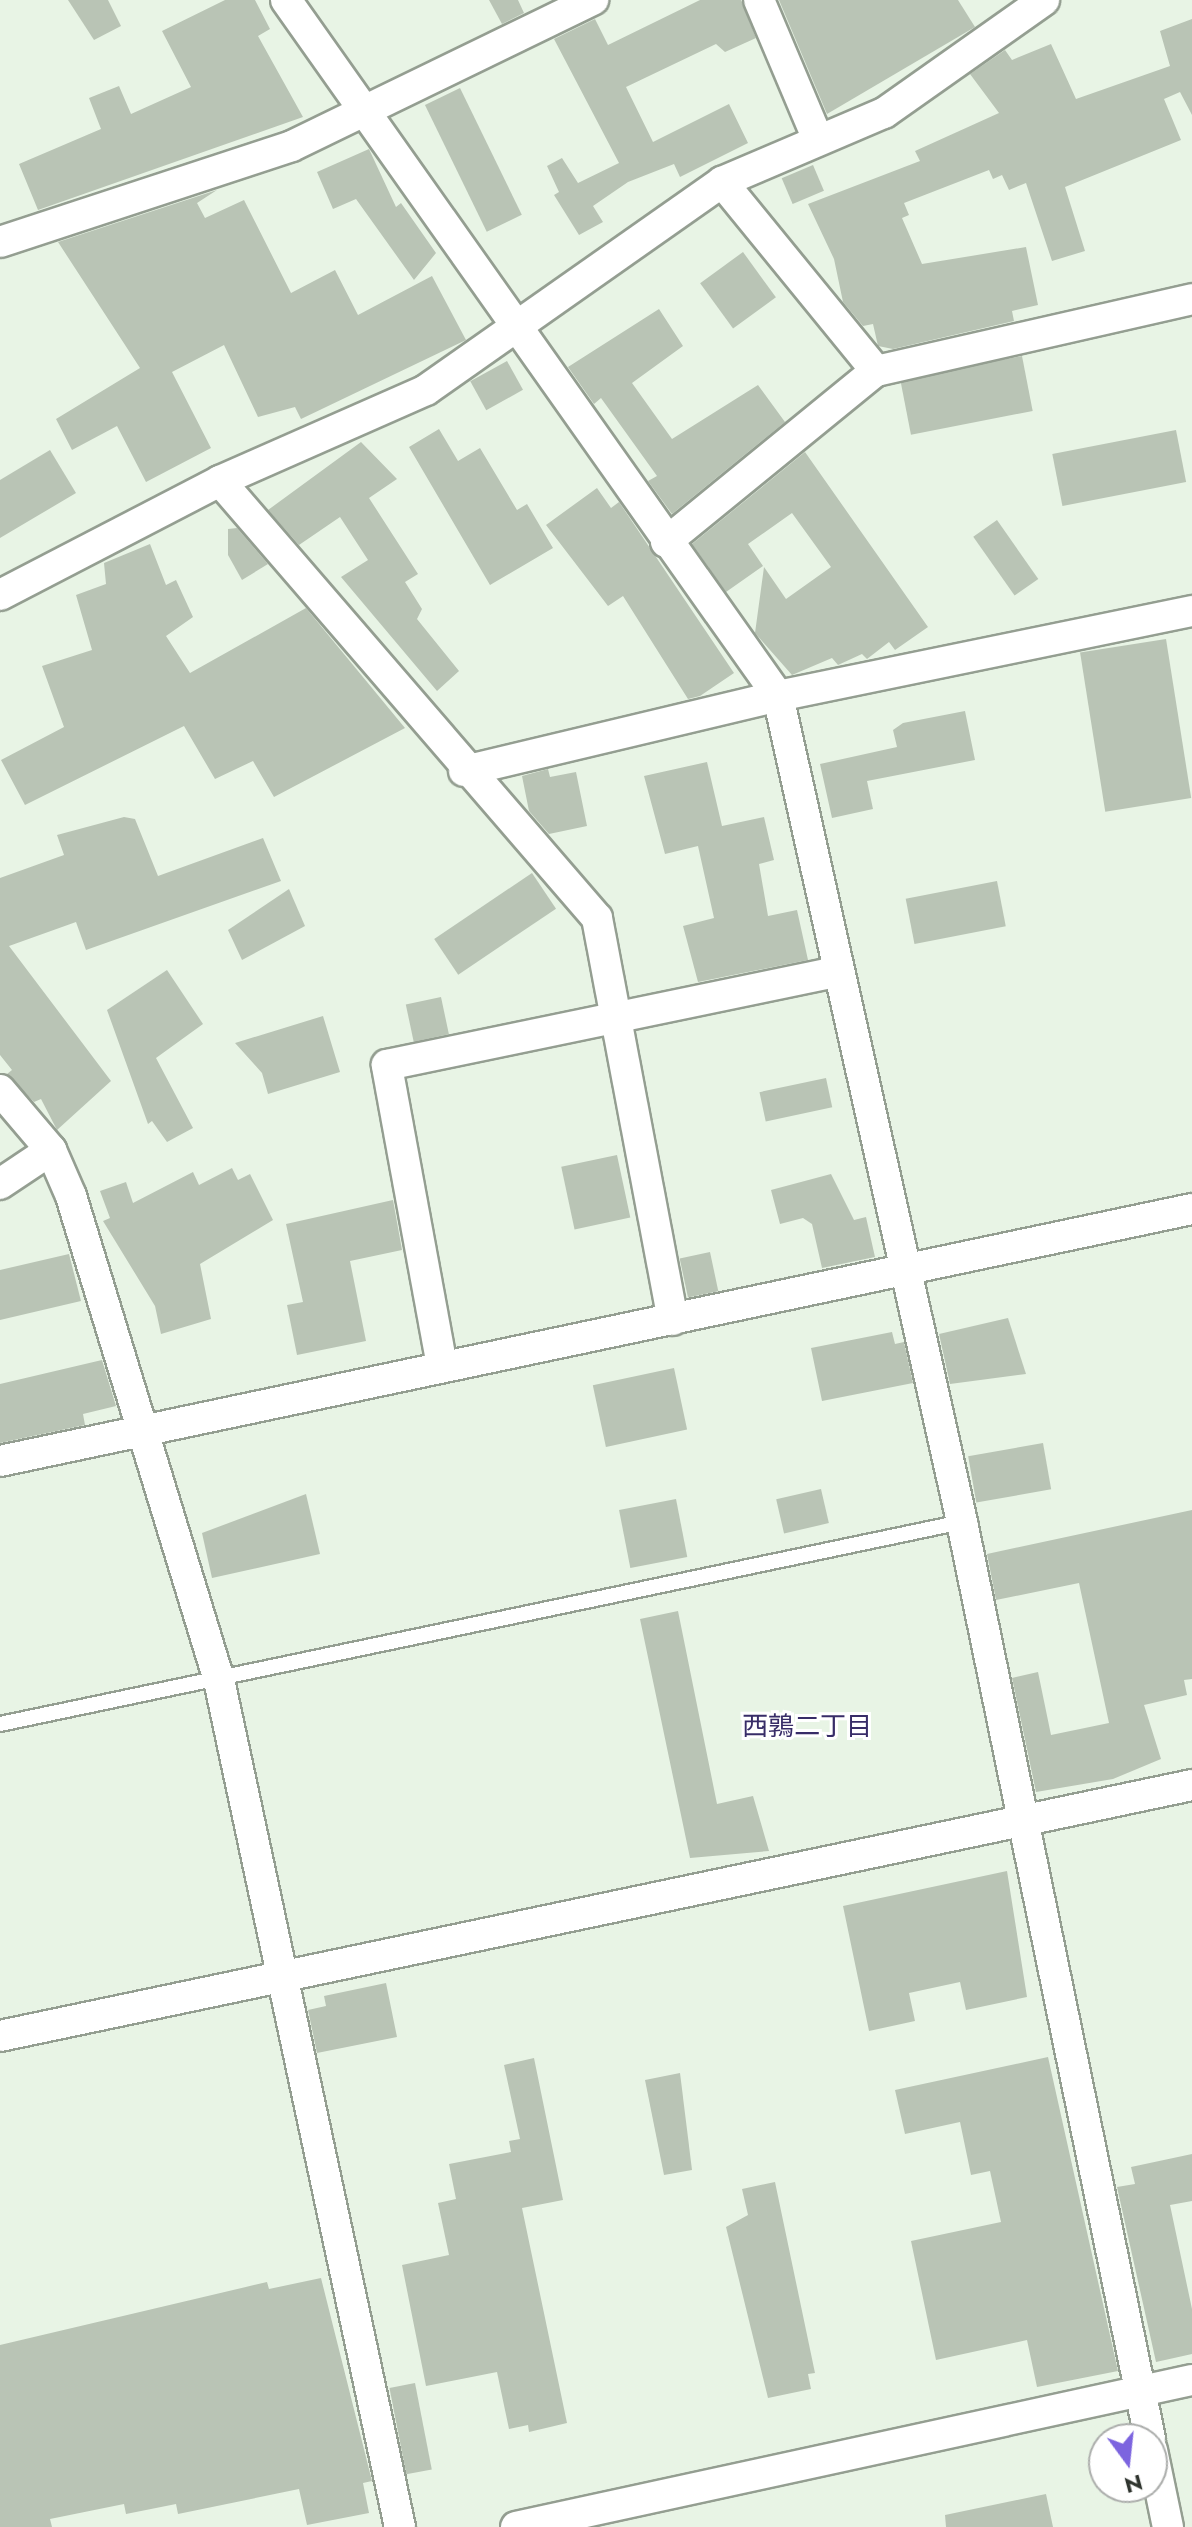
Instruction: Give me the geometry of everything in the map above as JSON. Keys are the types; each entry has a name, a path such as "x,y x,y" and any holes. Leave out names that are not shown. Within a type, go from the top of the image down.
{"street":[{"path":"286,0 369,112 666,542 778,696 962,1522 1146,2423"},
{"path":"0,242 292,146 369,112 593,0"},
{"path":"759,0 818,140"},
{"path":"0,595 220,481 426,390 722,182 884,113 1044,0"},
{"path":"722,182 876,371"},
{"path":"666,542 876,371 1192,299"},
{"path":"220,481 464,771 597,918 673,1320"},
{"path":"464,771 778,696 1192,611"},
{"path":"442,1366 387,1065 838,972"},
{"path":"0,1090 51,1150 111,1309 219,1680 279,1978 400,2527"},
{"path":"0,1184 51,1150"},
{"path":"0,1461 1192,1209"},
{"path":"0,2036 1192,1785"},
{"path":"516,2527 1192,2380"},
{"path":"1163,2503 1168,2527"}],"lane":[{"path":"0,1724 962,1522"}],"building":[{"path":"68,0 108,0 121,26 94,40"},
{"path":"225,0 255,0 270,29 258,36 303,117 38,210 19,164 101,129 89,98 119,86 131,114 191,87 162,31"},
{"path":"489,0 518,0 524,13 502,24"},
{"path":"700,0 741,0 756,38 725,52 716,44 626,87 653,142 729,104 748,143 680,177 674,164 628,182 593,206 603,222 579,235 554,195 559,192 547,166 562,158 578,183 619,163 554,39 595,19 608,45"},
{"path":"779,0 958,0 975,27 827,114"},
{"path":"1192,19 1192,115 1180,92 1164,99 1181,140 1065,187 1085,251 1052,261 1026,183 1009,190 1002,175 993,179 989,170 904,203 909,215 902,218 922,264 1026,247 1038,305 1012,311 1014,321 893,349 878,346 873,324 863,326 843,302 834,259 808,204 920,161 915,151 999,113 970,74 1005,50 1012,60 1051,44 1076,99 1170,66 1160,31"},
{"path":"460,88 522,215 487,232 425,105"},
{"path":"369,149 396,207 401,203 436,253 414,280 356,199 333,209 317,172"},
{"path":"813,165 824,191 793,204 782,178"},
{"path":"217,190 197,203 205,218 244,200 291,293 335,270 358,315 432,276 466,340 301,419 295,407 258,417 224,345 172,372 211,448 146,482 117,426 72,450 56,419 140,368 58,242"},
{"path":"743,252 776,297 733,328 700,283"},
{"path":"659,309 683,346 632,383 672,439 758,385 785,422 672,514 648,481 657,476 601,398 594,404 568,367"},
{"path":"1022,356 1033,411 911,435 900,380"},
{"path":"507,361 523,390 486,410 470,381"},
{"path":"439,429 458,461 480,448 517,510 527,504 553,548 490,585 409,447"},
{"path":"1176,430 1186,482 1062,506 1052,454"},
{"path":"361,442 397,479 369,498 418,574 405,582 422,609 417,619 459,671 437,691 341,577 368,560 340,517 299,545 268,510"},
{"path":"50,450 76,493 0,538 0,480"},
{"path":"805,452 928,627 895,650 889,642 867,659 862,654 838,665 832,658 792,675 755,633 764,567 786,599 831,567 792,513 748,544 763,566 726,592 692,544"},
{"path":"597,488 611,508 619,502 734,673 700,696 688,699 623,596 608,606 546,525"},
{"path":"997,520 1038,579 1015,596 973,537"},
{"path":"237,528 268,564 242,580 228,555 228,529"},
{"path":"150,544 166,585 176,580 193,617 166,636 190,673 306,608 405,728 274,797 253,761 215,779 184,726 25,805 1,760 64,727 42,666 92,650 76,595 106,584 104,563"},
{"path":"1166,639 1191,798 1105,812 1080,653"},
{"path":"965,711 975,760 867,781 873,809 832,818 820,764 897,747 893,730 903,723"},
{"path":"707,762 722,826 764,817 774,860 759,864 768,916 797,910 808,960 698,982 683,926 714,918 698,846 665,854 644,776"},
{"path":"548,769 550,777 576,772 587,826 549,834 529,811 522,776"},
{"path":"124,817 135,819 158,876 263,838 281,881 86,950 76,922 9,946 111,1081 57,1130 41,1099 34,1102 7,1074 12,1070 0,1055 0,878 64,855 57,835"},
{"path":"532,873 556,909 458,975 434,939"},
{"path":"997,881 1006,926 914,944 906,899"},
{"path":"289,889 305,926 242,960 228,930"},
{"path":"167,970 203,1024 156,1058 193,1128 167,1142 152,1121 148,1124 107,1010"},
{"path":"441,997 449,1034 414,1042 406,1004"},
{"path":"323,1016 340,1072 268,1094 262,1073 235,1043"},
{"path":"826,1078 832,1107 766,1121 759,1092"},
{"path":"617,1155 630,1218 575,1229 561,1167"},
{"path":"232,1168 238,1180 250,1174 273,1220 200,1264 211,1319 161,1334 155,1306 103,1221 110,1218 100,1191 126,1182 133,1203 193,1172 199,1185"},
{"path":"831,1174 854,1220 866,1217 875,1257 822,1268 812,1224 803,1218 780,1224 771,1190"},
{"path":"393,1200 402,1250 350,1261 366,1341 297,1355 287,1305 303,1302 286,1224"},
{"path":"710,1252 718,1291 688,1298 680,1258"},
{"path":"69,1254 81,1301 0,1320 0,1270"},
{"path":"1008,1318 1026,1374 950,1384 939,1334"},
{"path":"892,1332 895,1344 904,1342 913,1383 822,1401 811,1348"},
{"path":"102,1360 116,1406 83,1414 85,1425 0,1443 0,1384"},
{"path":"674,1368 687,1430 606,1447 593,1385"},
{"path":"1043,1443 1051,1489 976,1502 968,1456"},
{"path":"821,1489 829,1523 784,1533 776,1499"},
{"path":"306,1494 320,1554 212,1578 202,1533"},
{"path":"676,1499 687,1557 630,1568 619,1510"},
{"path":"1192,1510 1192,1679 1184,1680 1187,1695 1144,1705 1161,1759 1113,1779 1036,1792 1012,1678 1038,1672 1051,1735 1109,1723 1079,1583 996,1600 987,1554"},
{"path":"678,1611 717,1804 753,1796 769,1851 690,1858 640,1619"},
{"path":"1007,1871 1027,1997 966,2010 960,1982 909,1993 915,2021 869,2031 843,1906"},
{"path":"386,1983 397,2037 317,2053 308,2010 326,2006 324,1996"},
{"path":"1048,2057 1118,2371 1037,2387 1027,2340 936,2360 911,2241 1001,2222 990,2171 971,2175 960,2122 905,2134 895,2090"},
{"path":"534,2058 563,2200 522,2208 567,2423 529,2432 528,2425 509,2429 497,2372 426,2386 402,2265 449,2255 438,2203 456,2199 449,2164 511,2152 509,2141 520,2139 504,2065"},
{"path":"680,2073 692,2170 664,2175 645,2080"},
{"path":"1192,2154 1192,2201 1170,2205 1192,2309 1192,2354 1156,2362 1117,2187 1135,2184 1131,2167"},
{"path":"775,2182 815,2373 808,2374 811,2389 768,2398 726,2227 748,2215 742,2189"},
{"path":"321,2278 372,2481 363,2483 369,2513 307,2525 299,2489 178,2514 176,2504 126,2514 124,2504 50,2519 52,2527 0,2527 0,2345 267,2282 269,2289"},
{"path":"415,2383 432,2469 406,2474 389,2388"},
{"path":"1046,2494 1053,2527 946,2527 945,2515"}],"district":[{"name":"西鶉二丁目","path":"807,1727"}]}
